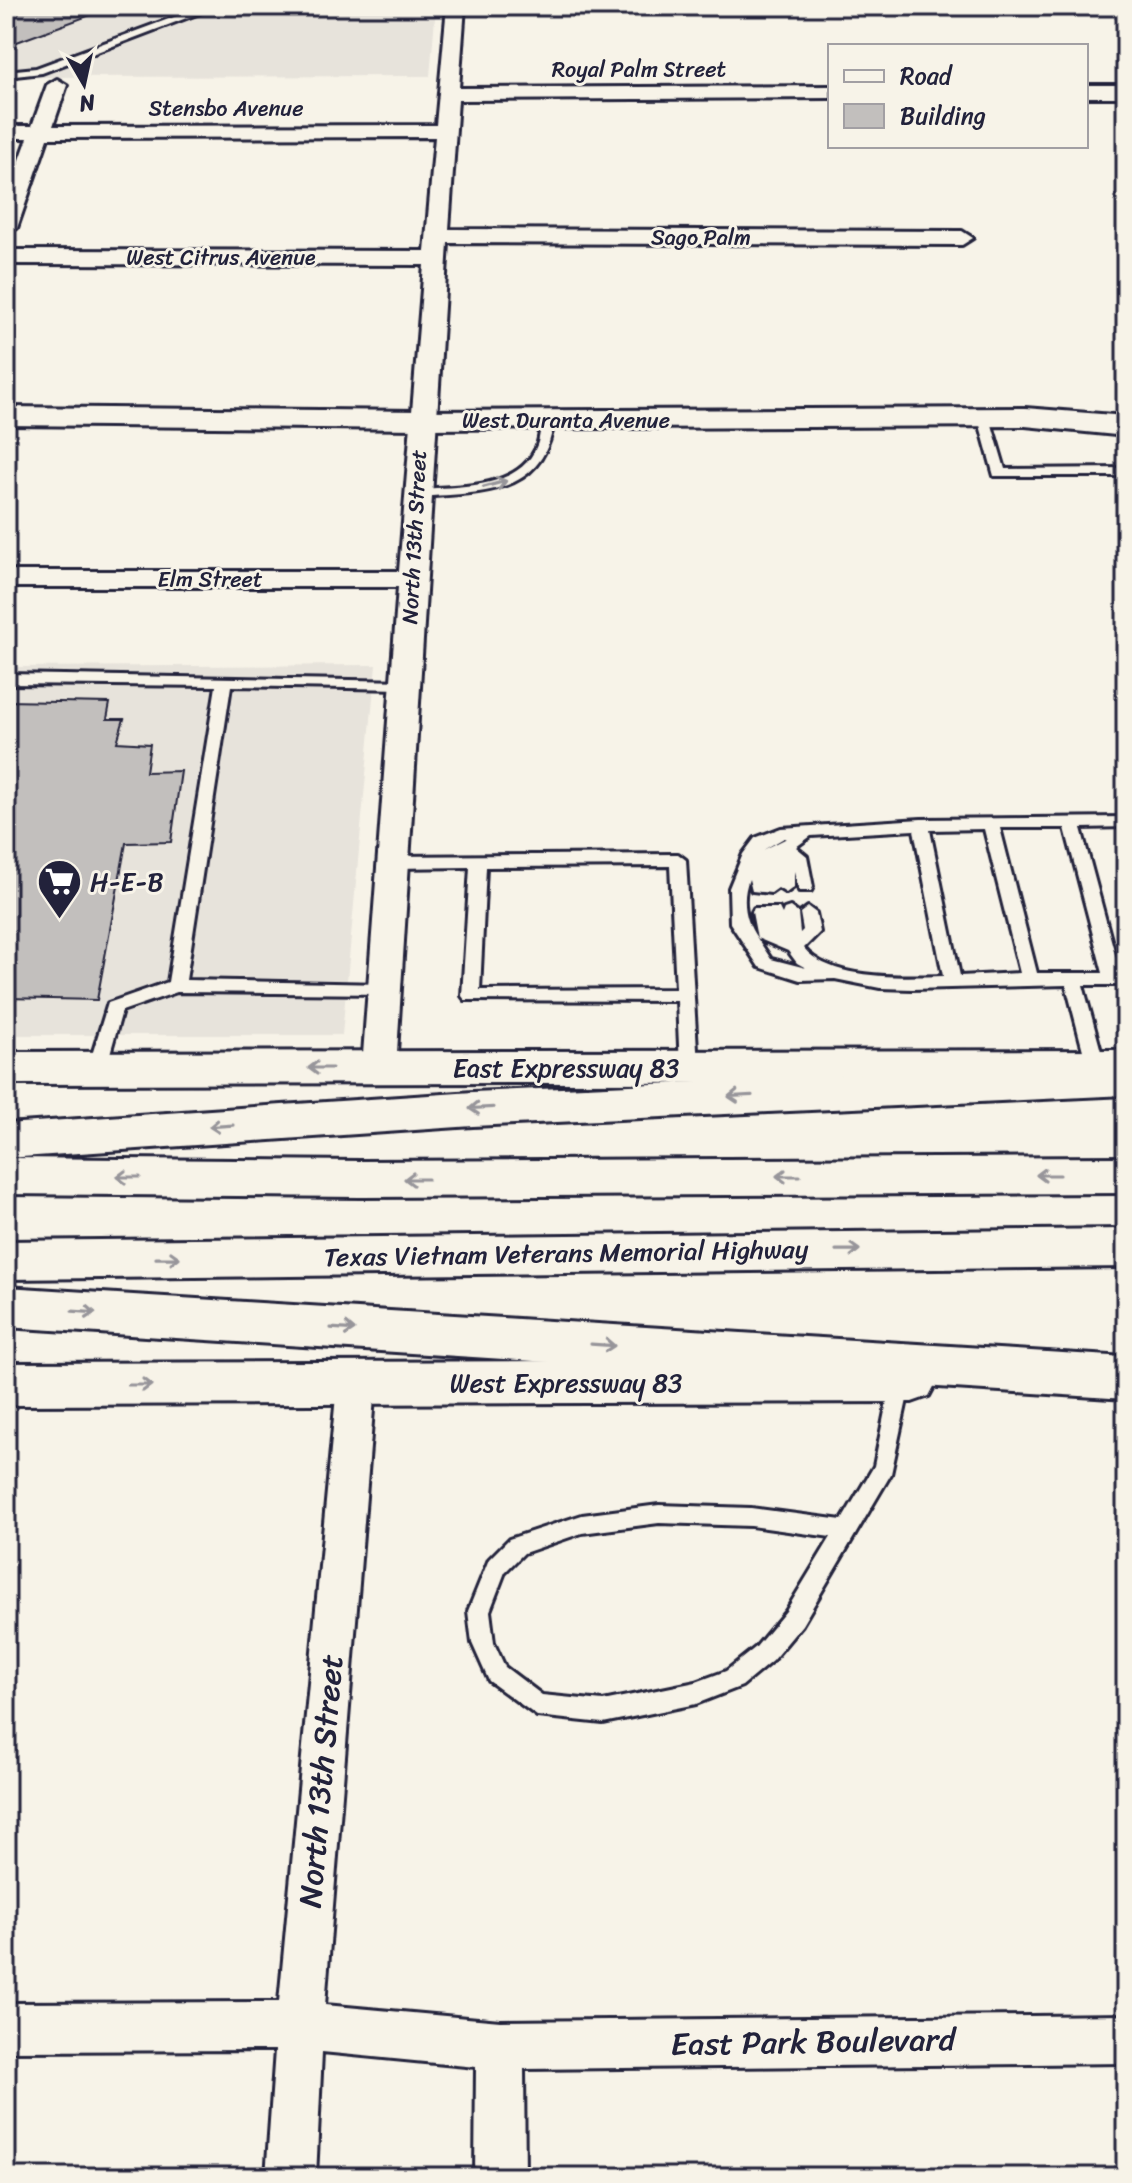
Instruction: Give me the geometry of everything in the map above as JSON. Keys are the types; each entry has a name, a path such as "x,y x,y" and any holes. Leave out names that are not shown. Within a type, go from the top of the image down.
{"main road":[{"name":"West Duranta Avenue","path":"6,416 420,420 984,418 1126,426"},
{"name":"East Expressway 83","path":"6,1068 1116,1070"},
{"path":"6,1141 1116,1070"},
{"path":"6,1176 377,1179 1126,1175"},
{"name":"Texas Vietnam Veterans Memorial Highway","path":"6,1260 1126,1248"},
{"path":"6,1307 1126,1379"},
{"name":"West Expressway 83","path":"6,1384 356,1385 1126,1379"}],"street":[{"name":"North 13th Street","path":"379,1068 414,579 420,420 438,247 456,6"},
{"path":"6,228 57,85"},
{"path":"1088,91 1126,91"},
{"name":"Royal Palm Street","path":"448,94 828,92"},
{"name":"Stensbo Avenue","path":"6,132 446,131"},
{"name":"Sago Palm","path":"438,247 962,238"},
{"name":"West Citrus Avenue","path":"6,257 438,247"},
{"name":"Elm Street","path":"6,579 414,579"},
{"name":"North 13th Street","path":"291,2177 300,2026 356,1385"},
{"name":"East Park Boulevard","path":"6,2027 300,2026 500,2045 1126,2039"},
{"path":"500,2045 500,2177"}],"lane":[{"path":"6,74 38,71 213,6"},
{"path":"984,418 999,473 1126,472"},
{"path":"418,493 479,488 518,476 543,454 548,442 548,420"},
{"path":"6,679 405,684"},
{"path":"176,986 224,684"},
{"path":"837,975 800,974 765,963 738,923 737,888 751,854 761,842 781,833 921,824 1126,822"},
{"path":"991,823 1030,979"},
{"path":"794,947 763,934 774,913 803,959 837,975 865,982 1120,979 1072,823"},
{"path":"921,824 952,980"},
{"path":"772,887 773,858 807,831"},
{"path":"785,848 799,856 805,887"},
{"path":"393,862 678,860 689,1067"},
{"path":"478,861 471,996 685,995"},
{"path":"794,947 812,932 808,913"},
{"path":"1073,980 1116,1070"},
{"path":"97,1068 114,1007 176,986 384,990"},
{"path":"847,1530 751,1517 659,1514 582,1524 517,1546 497,1566 479,1611 483,1643 497,1674 537,1705 603,1712 696,1693 734,1679 764,1654 794,1618 847,1530 884,1468 901,1381"}],"shaded area":[{"path":"6,6 436,6 430,76 6,77"},
{"path":"376,665 342,1035 6,1035 6,667"}],"building":[{"path":"6,6 106,6 107,9 6,46"},
{"name":"H-E-B","path":"6,701 110,703 107,719 124,719 117,742 150,744 146,772 181,771 171,842 126,843 97,1000 6,998"}],"place":[{"name":"H-E-B","path":"59,921"}]}
